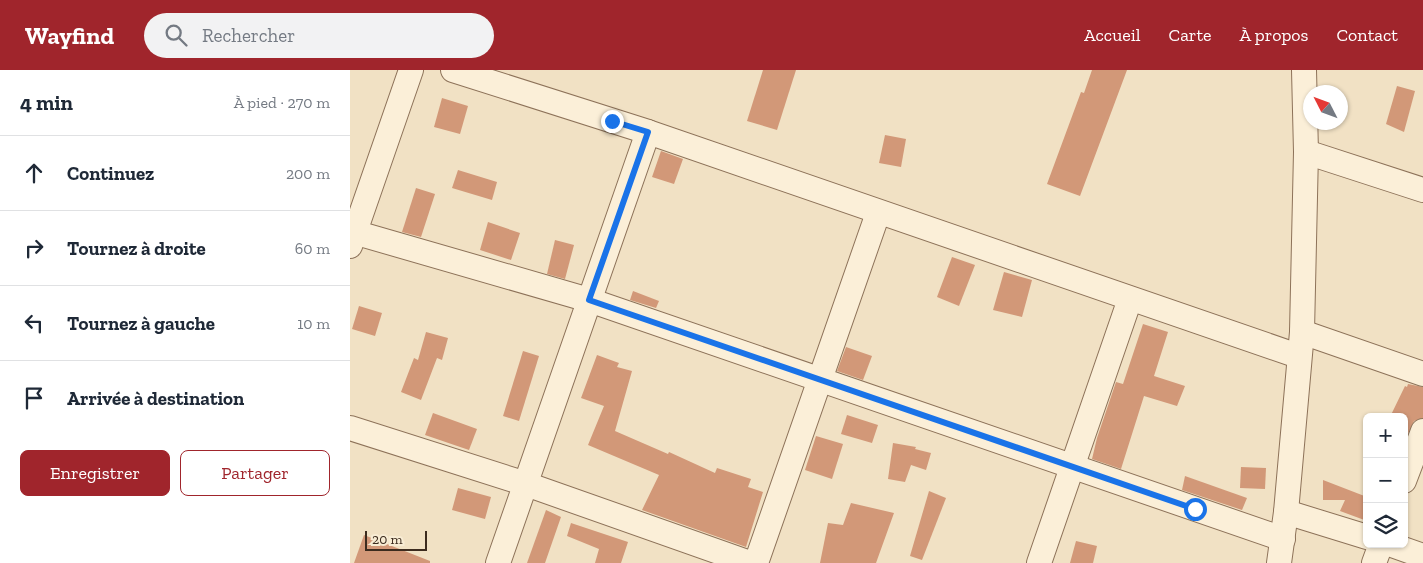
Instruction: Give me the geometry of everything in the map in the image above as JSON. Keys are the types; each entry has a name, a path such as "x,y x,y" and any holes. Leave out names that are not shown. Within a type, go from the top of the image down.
{"street":[{"path":"411,70 352,237 589,300 1283,539"},
{"path":"453,70 648,132 878,213 1298,356"},
{"path":"1279,563 1286,512 1298,356 1302,332 1306,152 1304,70"},
{"path":"498,563 648,132"},
{"path":"1306,152 1423,190"},
{"path":"756,563 878,213"},
{"path":"1039,563 1130,299"},
{"path":"1302,332 1423,374"},
{"path":"350,428 526,484 750,563"},
{"path":"1408,470 1423,431"},
{"path":"1286,512 1363,536"},
{"path":"1374,563 1380,548"},
{"path":"1400,548 1423,556"}],"building":[{"path":"763,70 796,70 777,130 747,121"},
{"path":"1092,70 1127,70 1080,196 1047,184 1081,92 1084,93"},
{"path":"1397,86 1415,91 1404,132 1386,124"},
{"path":"442,98 468,106 460,134 434,127"},
{"path":"885,135 906,139 901,167 879,163"},
{"path":"661,151 683,159 674,184 652,177"},
{"path":"458,170 497,182 492,200 452,188"},
{"path":"416,188 435,194 421,237 402,232"},
{"path":"488,222 520,233 511,260 480,250"},
{"path":"555,240 574,245 565,279 547,274"},
{"path":"952,257 975,265 959,306 937,297"},
{"path":"1004,272 1032,280 1022,317 993,310"},
{"path":"633,291 659,301 656,308 630,300"},
{"path":"359,306 382,313 375,336 352,329"},
{"path":"1143,324 1168,332 1154,376 1185,386 1177,406 1144,396 1121,469 1092,459 1116,382 1123,384"},
{"path":"426,332 448,338 442,360 437,358 421,400 401,392 414,358 418,360"},
{"path":"846,347 872,356 863,380 837,371"},
{"path":"523,351 539,356 519,421 503,416"},
{"path":"597,355 619,363 617,367 632,371 615,431 668,454 669,452 715,473 717,468 751,479 748,487 763,492 746,547 642,510 659,475 588,445 604,406 581,398"},
{"path":"1408,384 1423,387 1423,418 1414,421 1408,434 1408,413 1392,413 1405,386 1407,387"},
{"path":"433,413 477,429 469,450 425,435"},
{"path":"847,415 878,425 872,443 841,434"},
{"path":"816,436 843,444 832,479 805,470"},
{"path":"893,443 916,447 915,449 931,453 926,470 911,465 905,482 888,479"},
{"path":"1241,467 1266,468 1265,489 1240,488"},
{"path":"1185,476 1247,498 1242,510 1182,490"},
{"path":"1323,480 1363,495 1363,520 1340,511 1345,500 1323,500"},
{"path":"458,488 491,497 485,519 452,510"},
{"path":"929,491 946,498 922,560 910,556"},
{"path":"851,503 894,513 876,563 820,563 828,523 843,525"},
{"path":"546,510 561,517 545,563 527,563"},
{"path":"571,523 628,542 621,563 595,563 599,549 567,536"},
{"path":"364,535 430,561 430,563 354,563"},
{"path":"1076,541 1097,546 1093,563 1070,563"}],"route":[{"path":"612,121 648,132 589,300 1195,509"}]}
